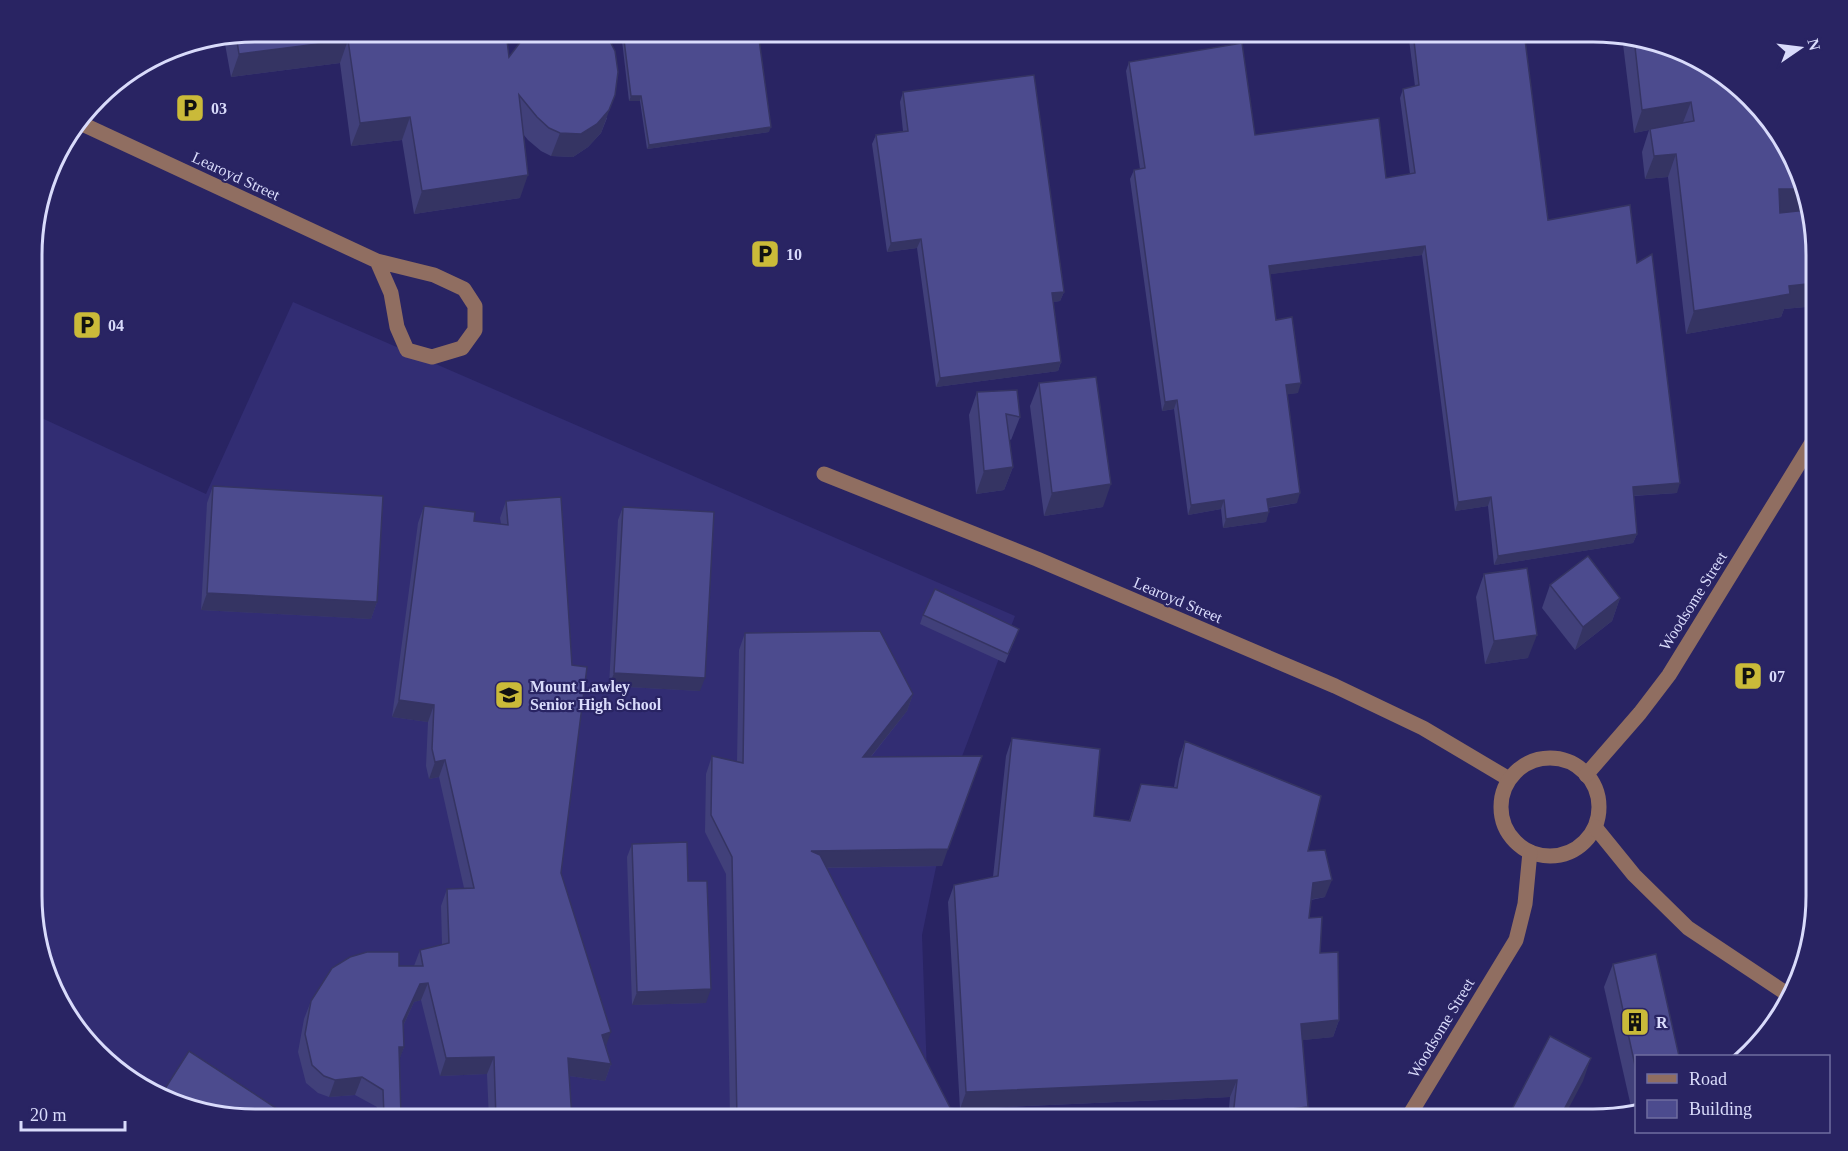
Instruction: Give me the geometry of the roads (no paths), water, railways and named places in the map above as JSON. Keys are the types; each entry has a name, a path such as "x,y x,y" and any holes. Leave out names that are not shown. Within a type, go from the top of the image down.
{"street":[{"name":"Learoyd Street","path":"86,126 377,261 434,274 464,289 475,306 475,330 462,348 432,357 407,350 398,327 391,293 377,261"},
{"name":"Woodsome Street","path":"1586,775 1640,713 1669,675 1806,452"},
{"name":"Learoyd Street","path":"824,474 1037,559 1335,686 1423,728 1509,779"},
{"path":"1548,758 1575,765 1594,786 1598,799 1595,827 1586,840 1574,850 1560,855 1545,856 1530,852 1517,844 1508,833 1502,820 1501,805 1509,779 1533,761 1548,758"},
{"path":"1595,827 1634,875 1688,928 1783,991"},
{"name":"Woodsome Street","path":"1413,1109 1516,940 1525,904 1530,852"}],"place":[{"name":"03","path":"190,108"},
{"name":"10","path":"765,254"},
{"name":"04","path":"87,325"},
{"name":"07","path":"1748,676"},
{"name":"Mount Lawley Senior High School","path":"509,695"},
{"name":"R","path":"1635,1022"}]}
